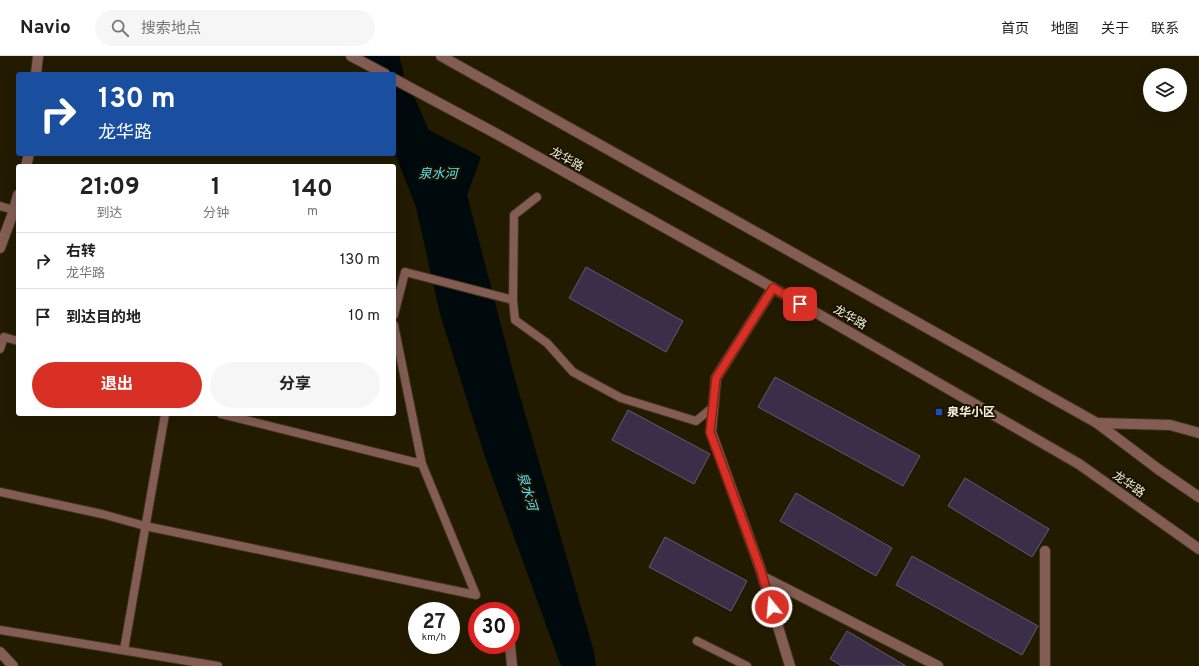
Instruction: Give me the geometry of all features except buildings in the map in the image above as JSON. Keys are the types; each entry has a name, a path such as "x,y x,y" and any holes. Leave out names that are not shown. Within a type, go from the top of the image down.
{"street":[{"path":"36,72 38,56"},
{"path":"351,56 381,72"},
{"path":"441,56 1097,422 1158,469 1199,497"},
{"name":"龙华路","path":"396,80 495,133 773,288 1079,464 1199,549"},
{"path":"0,248 16,202"},
{"path":"773,288 716,378 710,432 763,577 790,666"},
{"path":"1097,422 1170,425 1199,433"},
{"path":"1044,551 1045,666"},
{"path":"763,577 938,666"},
{"path":"0,652 13,666"},
{"path":"511,654 512,666"}],"lane":[{"path":"537,197 514,215 513,300 515,320 547,343 573,372 620,398 696,421 713,407"},
{"path":"0,206 14,210"},
{"path":"396,307 405,272 513,300"},
{"path":"0,492 102,514 145,526 476,595 422,464 396,335"},
{"path":"0,349 4,337 16,340"},
{"path":"124,650 165,416"},
{"path":"229,416 422,464"},
{"path":"0,630 218,666"},
{"path":"697,641 747,666"}],"water":[{"name":"泉水河","path":"396,113 481,157 467,195 515,379 594,652 596,666 561,666 485,457 440,314 416,207 396,156"}],"waterway":[{"name":"泉水河","path":"382,56 386,72"},
{"name":"泉水河","path":"396,96 423,159"}],"place":[{"name":"泉华小区","path":"939,412"}],"route":[{"path":"772,607 760,568 710,432 716,378 773,288 800,304"}]}
